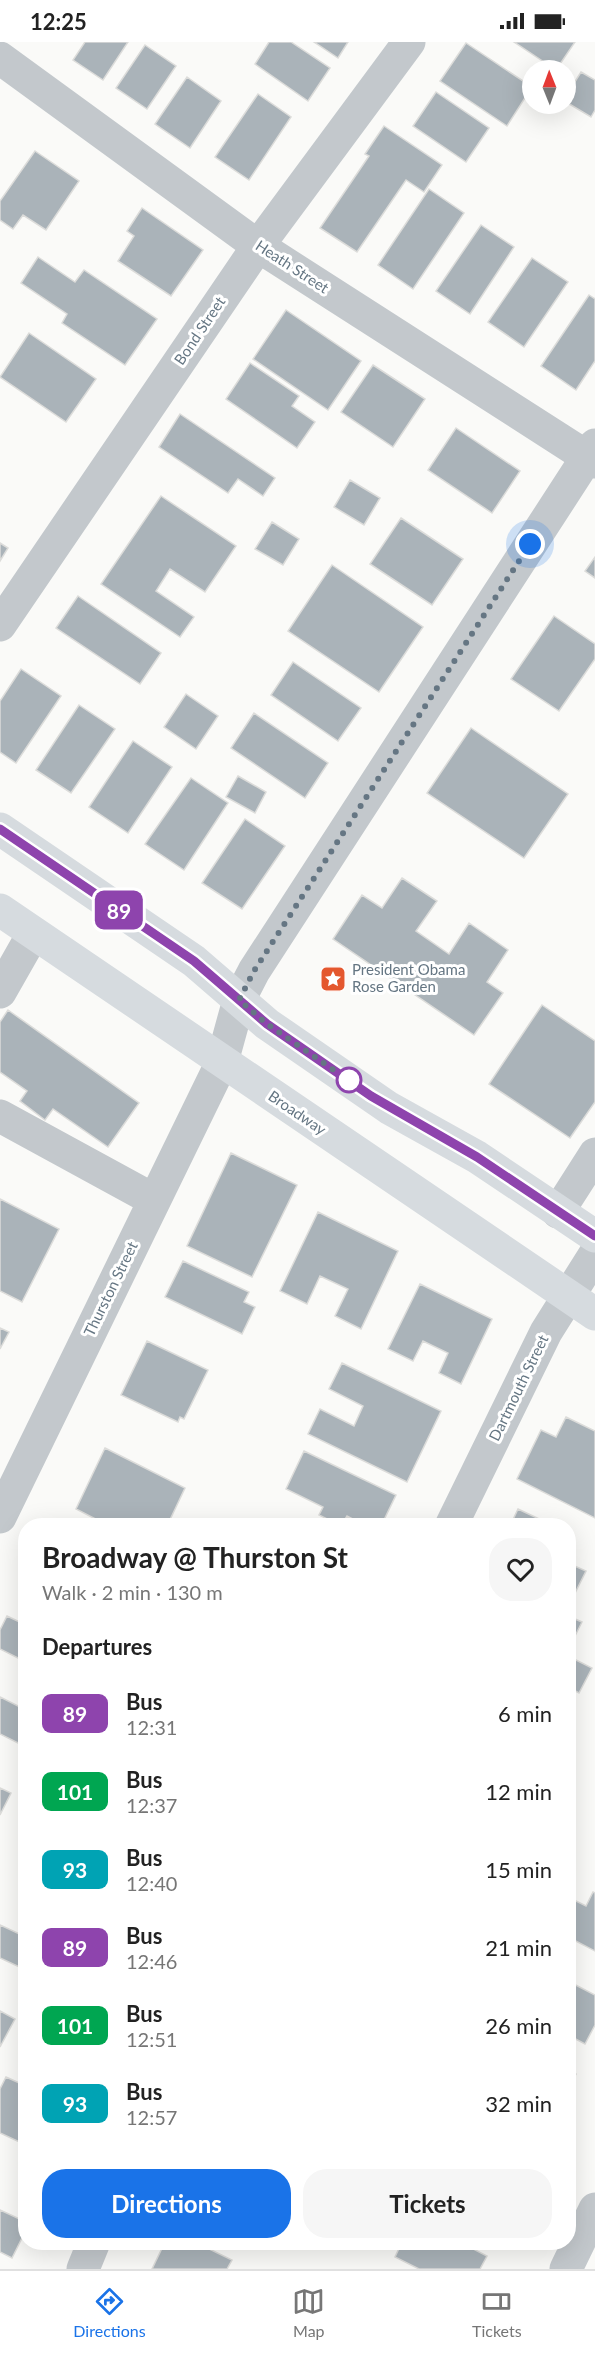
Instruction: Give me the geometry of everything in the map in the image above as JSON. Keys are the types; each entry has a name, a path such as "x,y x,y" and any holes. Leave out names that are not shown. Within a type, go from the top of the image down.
{"main road":[{"path":"0,829 194,961 267,1024 389,1108 477,1157 595,1236"},
{"name":"Broadway","path":"0,910 582,1305"}],"street":[{"name":"Bond Street","path":"0,625 258,246 409,42"},
{"name":"Heath Street","path":"0,58 258,246 592,455"},
{"name":"Thurston Street","path":"0,1517 222,1062 239,1000 254,971 592,455"},
{"path":"0,992 33,934"},
{"path":"0,1116 154,1200"},
{"path":"558,1212 595,1154"},
{"name":"Dartmouth Street","path":"455,1518 546,1332 582,1305 595,1254"},
{"path":"576,2248 595,2209"},
{"path":"83,2269 91,2250"},
{"path":"566,2269 575,2250"}],"building":[{"path":"85,42 128,42 103,80 73,60"},
{"path":"269,42 291,42 330,68 308,101 255,64"},
{"path":"314,42 348,42 338,58"},
{"path":"514,42 575,42 563,60 541,60"},
{"path":"466,43 522,80 522,103 507,126 440,81"},
{"path":"145,45 176,66 147,109 116,88"},
{"path":"581,72 595,80 595,110 591,117 576,108 576,80"},
{"path":"187,77 221,101 190,148 155,124"},
{"path":"436,92 489,128 466,162 413,126"},
{"path":"258,94 291,117 249,180 215,157"},
{"path":"384,126 442,165 424,192 406,180 357,252 320,228 369,156 365,154"},
{"path":"35,151 79,181 46,230 23,215 13,229 0,220 0,201"},
{"path":"429,189 464,213 413,289 378,265"},
{"path":"142,208 203,250 171,296 118,261 134,236 127,231"},
{"path":"481,225 514,247 470,314 436,291"},
{"path":"38,257 75,282 84,270 157,319 125,365 62,323 67,314 21,283"},
{"path":"532,258 568,282 524,347 488,322"},
{"path":"589,295 595,299 595,361 576,390 541,366"},
{"path":"286,310 361,361 328,410 253,359"},
{"path":"29,333 96,379 66,422 0,377"},
{"path":"250,363 299,396 292,406 315,422 297,448 226,399"},
{"path":"373,365 425,399 393,447 341,412"},
{"path":"180,414 275,478 263,496 238,479 228,493 159,447"},
{"path":"456,428 520,471 492,513 428,470"},
{"path":"350,480 380,498 364,525 334,507"},
{"path":"161,496 236,546 205,592 170,569 156,591 194,617 180,637 101,584"},
{"path":"401,518 463,559 432,605 370,564"},
{"path":"272,522 299,539 283,565 255,549"},
{"path":"0,543 8,548 0,561"},
{"path":"595,557 595,578 585,571"},
{"path":"332,565 423,627 379,692 288,631"},
{"path":"78,596 161,653 140,684 56,628"},
{"path":"554,616 595,644 595,659 559,711 511,679"},
{"path":"293,662 361,708 338,741 271,695"},
{"path":"21,669 61,696 16,763 0,752 0,701"},
{"path":"186,694 218,716 196,749 164,727"},
{"path":"79,705 115,729 71,793 36,770"},
{"path":"254,713 328,763 305,798 231,748"},
{"path":"471,728 568,794 524,858 427,793"},
{"path":"133,741 172,767 128,833 89,807"},
{"path":"238,776 266,792 255,813 226,797"},
{"path":"191,778 228,803 184,870 145,844"},
{"path":"245,819 285,846 242,909 202,883"},
{"path":"402,878 437,901 416,931 449,954 469,923 508,950 487,982 503,993 474,1035 333,939 362,895 382,908"},
{"path":"542,1005 595,1041 595,1102 570,1138 489,1084"},
{"path":"8,1010 139,1103 108,1147 53,1109 45,1120 20,1101 27,1091 0,1072 0,1022"},
{"path":"231,1153 297,1185 252,1277 187,1246"},
{"path":"0,1199 59,1229 22,1302 0,1291"},
{"path":"318,1212 398,1251 361,1329 335,1316 348,1289 320,1276 307,1304 280,1291"},
{"path":"183,1261 249,1292 244,1302 255,1307 242,1334 165,1297"},
{"path":"420,1284 492,1319 461,1384 439,1373 448,1353 423,1341 413,1361 388,1349"},
{"path":"0,1328 9,1332 0,1349"},
{"path":"147,1341 208,1370 184,1419 180,1417 178,1422 121,1395"},
{"path":"342,1363 441,1411 407,1482 308,1434 320,1409 354,1426 363,1406 329,1389"},
{"path":"566,1417 595,1431 595,1518 517,1479 541,1430 556,1437"},
{"path":"105,1448 185,1488 171,1518 93,1518 76,1509"},
{"path":"304,1451 396,1495 385,1518 347,1516 346,1518 325,1518 319,1515 323,1507 286,1489"},
{"path":"518,1509 537,1518 514,1518"},
{"path":"576,1567 586,1571 576,1591"},
{"path":"7,1616 18,1621 18,1658 0,1649 0,1630"},
{"path":"576,1619 582,1622 576,1634"},
{"path":"576,1660 592,1668 579,1693 576,1691"},
{"path":"0,1697 18,1706 18,1743 0,1734"},
{"path":"0,1788 11,1793 0,1815"},
{"path":"593,1892 595,1893 595,1951 576,1941 576,1901 586,1906"},
{"path":"0,1925 18,1933 18,1966 0,1958"},
{"path":"576,1985 595,1995 595,2025 585,2044 576,2039"},
{"path":"0,2011 15,2019 0,2047"},
{"path":"6,2077 18,2082 18,2141 0,2133 0,2089"},
{"path":"0,2210 18,2218 18,2246 12,2258 0,2252"},
{"path":"161,2250 211,2250 232,2260 227,2269 152,2269"},
{"path":"398,2250 475,2250 487,2256 480,2269 419,2269 395,2257"}],"bus line":[{"name":"89","path":"0,829 194,961 267,1024 371,1096 477,1157 595,1236"}],"place":[{"name":"President Obama Rose Garden","path":"333,979"}],"route":[{"path":"349,1080 354,1084 267,1024 239,1000 254,971 530,544"}]}
